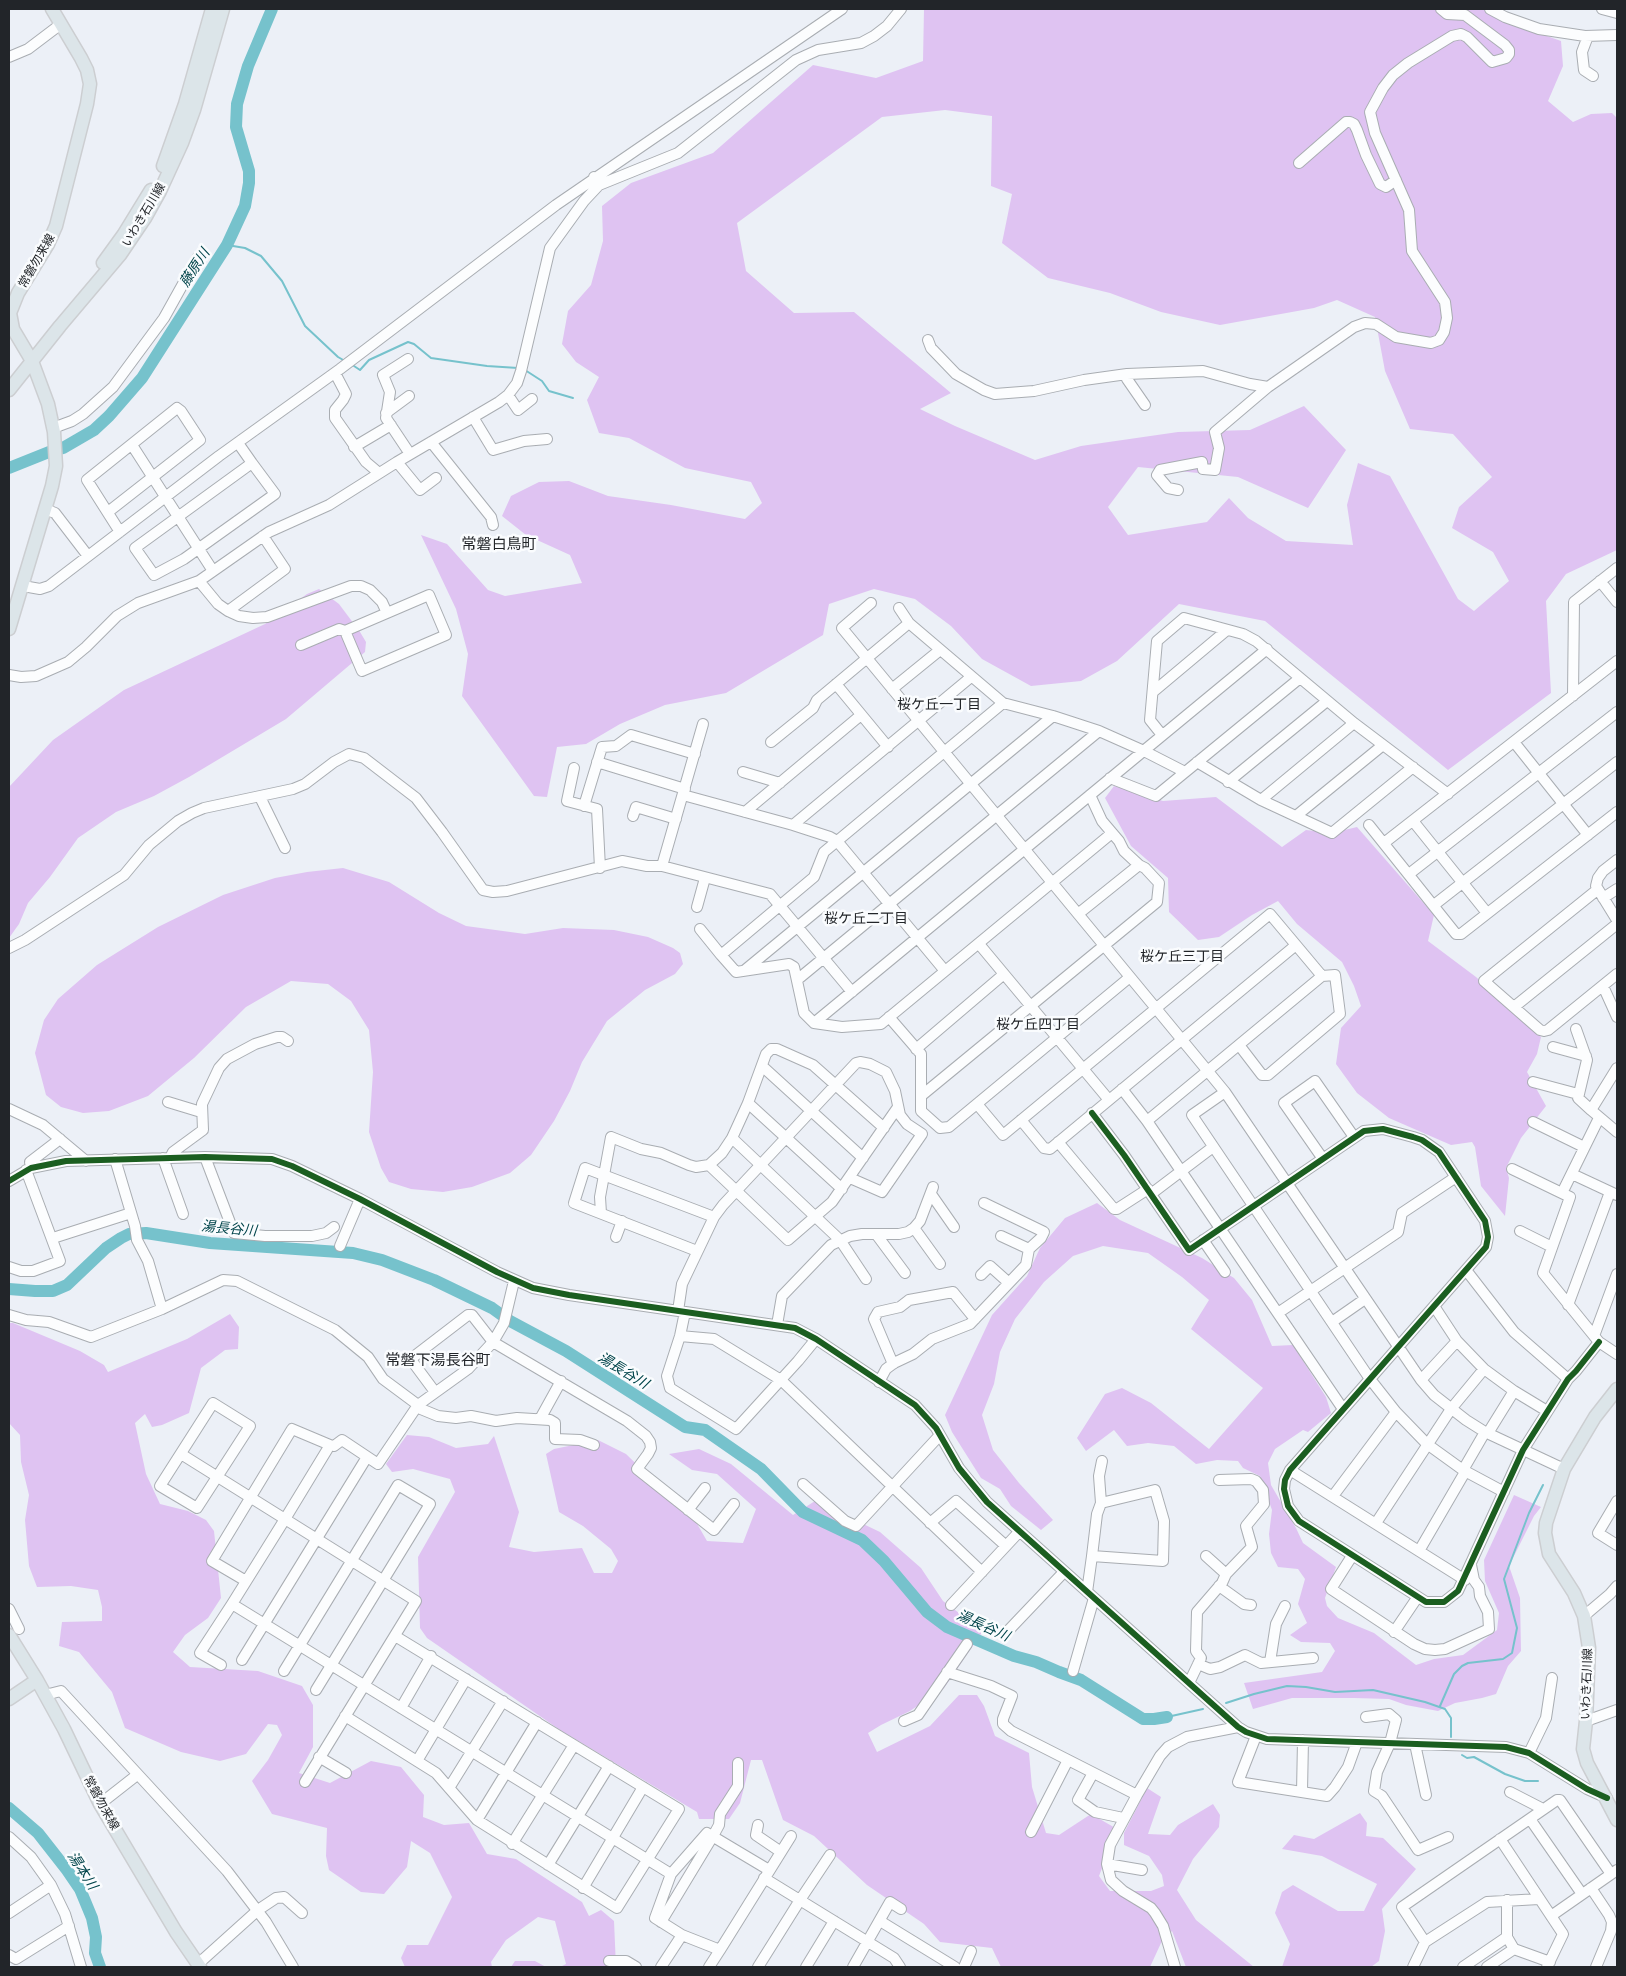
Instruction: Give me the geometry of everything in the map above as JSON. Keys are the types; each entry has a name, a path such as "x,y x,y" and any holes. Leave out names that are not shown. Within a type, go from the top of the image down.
{"main road":[{"name":"常磐勿来線","path":"10,624 23,586 56,466 54,430 48,404 30,357 13,329 10,313 18,293 48,244 56,226 83,121 90,84 82,58 52,9"},
{"name":"いわき石川線","path":"9,390 30,357 106,260 157,181 186,104 212,9"},
{"name":"いわき石川線","path":"9,376 30,357 120,255 146,218 182,143 194,110 223,9"},
{"name":"いわき石川線","path":"1617,1389 1595,1417 1564,1469 1546,1523 1546,1544 1554,1562 1574,1593 1584,1616 1589,1648 1584,1756 1617,1820"},
{"name":"常磐勿来線","path":"14,1632 100,1804 176,1932 199,1965"},
{"path":"9,1699 37,1680"}],"street":[{"path":"23,586 45,588 238,443 597,181 842,9"},
{"path":"9,676 36,676 56,669 86,647 118,616 138,603 199,581 263,536 329,505 410,454 499,402 508,395 522,369 550,248 597,181 678,153 796,60 818,50 861,43 887,26 901,9"},
{"path":"1178,490 1168,488 1158,476 1160,470 1202,462 1203,469 1215,470 1219,448 1215,432 1268,387 1354,327 1365,323 1376,324 1396,337 1431,343 1439,340 1444,332 1447,318 1445,302 1412,250 1409,210 1375,133 1370,112 1383,88 1393,75 1408,63 1452,36 1460,34 1475,44 1492,62 1506,58 1509,54 1505,45 1465,15 1447,14 1441,9"},
{"path":"1490,9 1505,18 1539,29 1588,36 1617,36"},
{"path":"1602,9 1617,14"},
{"path":"9,57 34,45 61,24"},
{"path":"1588,36 1582,52 1584,70 1593,76"},
{"path":"1299,163 1346,122 1350,122 1354,124 1357,130 1366,155 1380,184 1386,187 1396,180"},
{"path":"54,430 83,414 113,387 164,318 198,257"},
{"path":"928,340 932,348 956,374 995,394 1034,391 1084,380 1127,374 1203,370 1250,384 1268,387"},
{"path":"408,359 383,375 390,392 386,418 410,454"},
{"path":"335,373 346,394 344,400 335,410 335,418 354,448 379,473"},
{"path":"1127,374 1127,379 1145,405"},
{"path":"508,395 518,410 532,399"},
{"path":"386,413 409,396"},
{"path":"108,512 200,440 177,408 88,480 120,532"},
{"path":"473,418 493,450 524,441 547,439"},
{"path":"354,448 391,425"},
{"path":"431,442 491,517 493,525"},
{"path":"238,443 275,494 184,559 154,575 135,548 252,463"},
{"path":"132,445 213,571"},
{"path":"397,462 420,490 436,478"},
{"path":"45,509 55,513 88,556"},
{"path":"228,611 285,569 263,536"},
{"path":"1573,696 1574,602 1617,568"},
{"path":"199,581 218,604 239,616 253,618 267,616 351,586 361,586 370,590 382,602 388,613"},
{"path":"1600,581 1617,602"},
{"path":"301,645 339,629 345,632 362,671 446,635 429,595 345,632"},
{"path":"871,603 842,628 1225,1092 1421,1380 1451,1409 1487,1432 1564,1469"},
{"path":"899,608 909,624 1003,703 1053,716 1099,731 1144,750 1185,772"},
{"path":"1162,735 1150,720 1157,641 1184,618 1250,638 1266,649 1354,723 1448,794"},
{"path":"771,742 813,708 817,700 909,624"},
{"path":"1153,692 1227,630"},
{"path":"814,1024 1266,649"},
{"path":"892,689 940,650"},
{"path":"1384,843 1617,662"},
{"path":"793,825 972,677"},
{"path":"1110,778 1156,796 1300,678"},
{"path":"836,684 888,747"},
{"path":"1228,782 1327,701"},
{"path":"721,955 814,877 824,852 1003,703"},
{"path":"1409,874 1617,712"},
{"path":"745,812 862,715"},
{"path":"744,971 1053,716"},
{"path":"1261,800 1354,723"},
{"path":"662,866 703,724"},
{"path":"797,980 1099,731"},
{"path":"584,806 602,747 616,746 630,736 695,754"},
{"path":"1514,742 1588,835"},
{"path":"1296,816 1383,745"},
{"path":"9,948 25,940 124,876 150,845 178,820 204,808 293,789 305,784 348,754 364,758 416,798 483,890 493,892 507,891 622,861 647,866 662,866 770,894 852,992"},
{"path":"597,762 745,812 830,837 837,841 945,971"},
{"path":"1197,762 1261,800 1332,833 1413,767"},
{"path":"1434,905 1617,762"},
{"path":"574,768 567,802 597,809 600,868"},
{"path":"743,772 780,783"},
{"path":"921,1096 1157,902 1159,883 1145,868 1124,851 1102,821 1090,795"},
{"path":"260,797 285,848"},
{"path":"632,816 636,807 676,819"},
{"path":"1369,825 1456,934 1461,934 1617,812"},
{"path":"1413,821 1487,913"},
{"path":"700,929 736,972 789,964 794,967 804,1013 814,1024 842,1027 875,1026 889,1018 1112,833"},
{"path":"1617,860 1603,871 1598,878 1596,886 1617,920"},
{"path":"1078,914 1139,865"},
{"path":"697,907 705,878"},
{"path":"1617,889 1600,894 1484,981 1540,1030 1544,1031 1548,1030 1617,974"},
{"path":"977,1104 1004,1135 1270,914 1322,976"},
{"path":"1514,1007 1617,924"},
{"path":"979,944 1109,1100"},
{"path":"1021,1120 1044,1148 1050,1149 1296,945"},
{"path":"916,1049 1004,974"},
{"path":"1147,1121 1240,1046 1322,976 1335,976 1340,1014 1268,1075 1262,1074 1240,1046"},
{"path":"889,1018 921,1054 921,1111 940,1128 948,1127 1130,977"},
{"path":"1603,986 1617,1017"},
{"path":"1576,1030 1587,1060 1578,1098 1617,1132"},
{"path":"167,1158 203,1130 201,1112 206,1093 226,1059 255,1044 277,1036 288,1041"},
{"path":"1553,1047 1586,1056"},
{"path":"602,1213 600,1197 611,1137 641,1149 661,1152 696,1167 709,1165 722,1153 732,1138 768,1051 773,1048 813,1065 884,1128"},
{"path":"816,1339 736,1429 670,1388 667,1376 680,1336 682,1284 714,1217 856,1062 870,1064 886,1072 891,1079 900,1115 907,1124 922,1134 882,1192 850,1178"},
{"path":"762,1066 863,1158"},
{"path":"1591,1110 1616,1075"},
{"path":"1322,1158 1284,1102 1315,1081 1354,1137"},
{"path":"1533,1082 1578,1094"},
{"path":"1122,1089 1182,1170 1343,1408"},
{"path":"1225,1092 1192,1115 1370,1379 1396,1412 1427,1444 1464,1471 1504,1492"},
{"path":"168,1102 201,1112"},
{"path":"748,1102 842,1189"},
{"path":"709,1165 788,1240 832,1202 898,1107"},
{"path":"9,1109 43,1125 86,1161"},
{"path":"1092,1113 1189,1250 1364,1131 1383,1129 1422,1140 1439,1152 1485,1221 1488,1228 1486,1247 1290,1470 1285,1480 1284,1489 1284,1498 1298,1521 1416,1598 1426,1602 1444,1602 1458,1591 1522,1450 1568,1379 1576,1371 1597,1339 1617,1274"},
{"path":"1562,1193 1599,1118"},
{"path":"1533,1122 1584,1147"},
{"path":"732,1138 840,1240 866,1279"},
{"path":"9,1267 20,1271 33,1271 60,1261 29,1169 30,1162 60,1139"},
{"path":"1058,1142 1114,1209 1117,1210 1149,1192 1213,1147"},
{"path":"205,1157 234,1233 265,1236 312,1236 326,1233 334,1227"},
{"path":"9,1181 29,1169 47,1164 205,1157 251,1157 279,1160 360,1199 514,1281 544,1291 795,1328 816,1339 915,1405 930,1419 959,1468 987,1502 1238,1727 1267,1739 1506,1747 1529,1753 1587,1789 1607,1798"},
{"path":"167,1158 183,1214"},
{"path":"115,1160 135,1226 137,1240 148,1261 162,1309"},
{"path":"697,1251 574,1203 585,1168 714,1217"},
{"path":"1512,1170 1570,1197 1542,1273 1597,1339 1617,1354"},
{"path":"1568,1305 1614,1193 1572,1174"},
{"path":"1278,1313 1398,1232 1402,1213 1456,1177"},
{"path":"777,1325 782,1296 831,1245 840,1240 862,1234 899,1234 914,1228 920,1221 932,1191 954,1227"},
{"path":"340,1246 360,1199"},
{"path":"879,1382 886,1369 892,1364 913,1354 932,1339 970,1324 1026,1265 1029,1249 1041,1238 1044,1232 984,1203"},
{"path":"53,1238 131,1213"},
{"path":"616,1237 622,1221"},
{"path":"914,1228 940,1264"},
{"path":"1520,1231 1552,1247"},
{"path":"876,1234 905,1274"},
{"path":"1002,1236 1029,1249"},
{"path":"1204,1240 1225,1272"},
{"path":"982,1275 990,1266 1009,1283"},
{"path":"1466,1270 1514,1332 1568,1379"},
{"path":"9,1315 26,1320 49,1322 91,1338 162,1309 223,1280 237,1281 336,1330 368,1357 383,1379 417,1406 438,1416 456,1418 471,1416 496,1421 516,1418 550,1420 555,1423 555,1439 580,1440 594,1446"},
{"path":"246,1582 212,1561 292,1429 334,1446 342,1440 378,1464 417,1406 468,1369 494,1342 504,1323 514,1281"},
{"path":"892,1364 874,1319 878,1312 900,1307 909,1300 953,1292 975,1319"},
{"path":"1332,1322 1366,1299"},
{"path":"1434,1306 1457,1342 1484,1369 1514,1391 1547,1411"},
{"path":"435,1392 412,1361 415,1354 468,1315 474,1317 494,1342 627,1420 646,1436 651,1448 637,1469 714,1530 734,1504"},
{"path":"680,1336 714,1339 781,1380 982,1572"},
{"path":"1421,1380 1457,1342"},
{"path":"1376,1523 1451,1409 1484,1369"},
{"path":"540,1419 561,1381"},
{"path":"1419,1551 1487,1432 1514,1391"},
{"path":"213,1403 250,1426 216,1476 196,1508 160,1486 213,1403"},
{"path":"1333,1496 1396,1412"},
{"path":"803,1484 845,1521 856,1526 940,1435"},
{"path":"221,1665 200,1653 330,1445"},
{"path":"181,1454 416,1601 304,1782"},
{"path":"242,1660 367,1457"},
{"path":"1073,1671 1090,1595 1097,1514 1101,1503 1099,1476 1102,1461"},
{"path":"1290,1470 1464,1580"},
{"path":"1189,1683 1201,1658 1196,1651 1197,1612 1219,1586 1226,1574 1252,1547 1246,1526 1264,1504 1263,1490 1256,1480 1219,1480"},
{"path":"284,1671 398,1486 430,1504 316,1690"},
{"path":"688,1510 705,1488"},
{"path":"1092,1556 1163,1561 1164,1521 1155,1490 1101,1503"},
{"path":"930,1522 956,1501 1006,1546"},
{"path":"1617,1501 1598,1533 1617,1545"},
{"path":"951,1605 1019,1532"},
{"path":"1206,1556 1226,1574"},
{"path":"1352,1556 1331,1589 1414,1644 1425,1649 1435,1650 1445,1649 1489,1629 1488,1612 1480,1596 1479,1586 1474,1580 1471,1565"},
{"path":"1006,1632 1064,1572"},
{"path":"1219,1586 1244,1604 1251,1605"},
{"path":"1584,1616 1617,1586"},
{"path":"1394,1632 1416,1598"},
{"path":"232,1604 671,1874"},
{"path":"1270,1662 1276,1624 1284,1606"},
{"path":"9,1609 14,1632"},
{"path":"344,1716 436,1774 477,1820 512,1844 617,1908 678,1809 431,1656 395,1636"},
{"path":"904,1721 918,1715 967,1644"},
{"path":"1198,1664 1210,1669 1220,1667 1245,1655 1258,1663 1313,1658"},
{"path":"401,1708 431,1656"},
{"path":"947,1672 990,1686 1012,1696 1003,1719 1006,1727 1036,1745 1137,1795"},
{"path":"1529,1753 1546,1718 1552,1678"},
{"path":"417,1761 466,1679"},
{"path":"45,1695 61,1691 227,1871 258,1910 293,1967"},
{"path":"449,1788 503,1701"},
{"path":"1586,1721 1617,1710"},
{"path":"1366,1717 1382,1714 1394,1717 1396,1723 1390,1743 1377,1772 1374,1791 1382,1796 1418,1850 1448,1837"},
{"path":"477,1820 537,1722"},
{"path":"1175,1967 1163,1926 1155,1913 1151,1908 1116,1886 1108,1873 1107,1864 1110,1845 1123,1818 1160,1756 1173,1744 1187,1737 1238,1727"},
{"path":"1256,1736 1238,1782 1326,1796 1335,1787 1348,1767 1356,1742"},
{"path":"1302,1792 1303,1740"},
{"path":"1415,1744 1426,1795"},
{"path":"512,1844 574,1745"},
{"path":"319,1758 346,1773"},
{"path":"1031,1832 1068,1760"},
{"path":"661,1922 713,1836 719,1825 720,1814 738,1786 738,1763"},
{"path":"548,1865 609,1766"},
{"path":"1093,1773 1078,1800 1095,1812 1123,1818"},
{"path":"100,1804 137,1775"},
{"path":"583,1888 643,1787"},
{"path":"1510,1792 1543,1810"},
{"path":"1425,1942 1402,1907 1557,1800 1560,1800 1614,1872 1551,1916"},
{"path":"1530,1819 1582,1894"},
{"path":"758,1825 756,1836 781,1852"},
{"path":"720,1950 682,1935 655,1918 671,1874 707,1833 800,1900 894,1958 900,1967"},
{"path":"709,1967 791,1836"},
{"path":"9,1837 31,1857 51,1885 69,1926 81,1967"},
{"path":"1500,1839 1563,1934 1549,1965 1514,1949 1506,1937 1507,1900"},
{"path":"758,1967 830,1855"},
{"path":"1107,1864 1142,1870"},
{"path":"9,1912 51,1885"},
{"path":"1591,1888 1612,1922 1611,1931 1596,1967"},
{"path":"199,1965 258,1910 281,1897 284,1897 302,1913"},
{"path":"1417,1966 1425,1942 1487,1902 1539,1899"},
{"path":"853,1967 869,1942 890,1902 901,1909"},
{"path":"806,1967 834,1921"},
{"path":"880,1921 955,1967"},
{"path":"9,1955 16,1959 69,1926"},
{"path":"661,1967 682,1935"},
{"path":"1463,1967 1506,1937"},
{"path":"1487,1967 1514,1949"},
{"path":"964,1967 971,1951"},
{"path":"609,1961 626,1961 636,1967"}],"shaded area":[{"path":"924,9 1484,9 1502,20 1561,41 1563,66 1548,101 1573,122 1591,114 1612,113 1617,118 1617,550 1566,574 1546,601 1551,693 1448,770 1265,621 1179,604 1117,661 1081,681 1031,686 982,659 951,626 915,599 874,589 829,604 823,635 726,693 665,705 620,724 586,744 557,747 547,797 534,796 462,696 468,654 456,609 421,535 447,544 488,590 505,596 582,583 570,555 526,535 502,516 511,496 539,482 569,481 608,496 671,505 745,519 762,503 751,482 685,468 629,438 599,433 587,400 599,377 576,362 562,344 568,311 591,285 603,241 602,206 631,183 713,153 813,65 876,78 923,61","holes":["945,110 992,116 991,186 1012,194 1002,243 1048,278 1110,293 1161,312 1220,325 1314,308 1337,300 1375,317 1385,371 1410,429 1453,434 1492,477 1459,507 1452,528 1493,552 1509,581 1474,611 1458,599 1390,476 1358,463 1347,505 1353,545 1286,541 1248,518 1229,498 1207,522 1128,535 1108,507 1138,467 1238,477 1308,508 1346,450 1304,406 1250,430 1178,432 1081,446 1035,460 920,409 951,393 854,312 794,313 746,271 737,223 882,117"]},
{"path":"319,589 339,604 360,632 366,642 365,652 286,719 189,777 154,796 116,812 78,838 50,877 28,903 19,924 9,938 9,787 53,740 124,690 265,624 307,594"},
{"path":"1114,786 1163,801 1216,797 1282,847 1306,830 1332,833 1357,827 1434,915 1428,941 1476,977 1541,1037 1537,1054 1527,1072 1546,1106 1521,1138 1506,1168 1509,1178 1505,1216 1481,1186 1475,1147 1472,1142 1451,1145 1389,1118 1357,1093 1336,1064 1341,1028 1361,1006 1354,986 1342,962 1297,924 1278,901 1252,915 1219,937 1198,940 1169,912 1168,878 1131,846 1105,798"},
{"path":"343,868 389,882 439,913 466,926 525,934 563,928 614,930 648,937 673,948 680,953 683,964 675,974 645,990 607,1021 582,1062 570,1091 554,1121 531,1155 510,1173 472,1187 443,1192 411,1189 389,1182 381,1168 369,1132 373,1072 369,1030 351,1001 328,984 291,981 246,1007 194,1058 148,1096 109,1111 83,1113 61,1107 46,1095 35,1053 44,1020 58,999 97,965 158,927 223,895 275,878"},
{"path":"1097,1203 1120,1220 1202,1258 1234,1278 1252,1300 1272,1346 1293,1345 1326,1397 1331,1413 1308,1432 1303,1430 1275,1449 1268,1463 1271,1485 1303,1543 1336,1567 1325,1598 1327,1606 1338,1618 1374,1633 1416,1665 1434,1659 1463,1655 1497,1630 1499,1613 1485,1581 1484,1560 1514,1495 1541,1507 1534,1516 1509,1566 1520,1598 1521,1651 1508,1666 1496,1694 1455,1703 1438,1711 1406,1705 1389,1699 1354,1698 1292,1698 1253,1709 1244,1683 1322,1672 1335,1651 1330,1643 1301,1642 1290,1635 1307,1623 1298,1604 1305,1579 1298,1569 1278,1567 1271,1553 1269,1534 1272,1510 1260,1476 1243,1468 1238,1461 1217,1460 1196,1464 1174,1446 1148,1443 1127,1446 1114,1430 1086,1451 1077,1438 1105,1394 1122,1388 1151,1403 1209,1449 1263,1388 1191,1329 1209,1300 1182,1277 1148,1253 1103,1246 1073,1256 1044,1282 1015,1319 1000,1352 994,1384 982,1415 993,1450 1019,1483 1053,1520 1041,1530 1011,1506 1000,1489 981,1478 952,1432 945,1415 992,1315 1027,1276 1040,1248 1065,1218"},
{"path":"230,1314 239,1327 238,1349 225,1350 201,1368 189,1413 162,1425 152,1427 145,1414 135,1423 146,1474 160,1504 188,1511 206,1520 214,1531 221,1598 208,1618 185,1635 173,1652 190,1667 258,1671 302,1686 313,1705 313,1747 299,1773 330,1783 371,1761 401,1767 424,1795 423,1817 444,1825 469,1823 487,1854 516,1859 582,1902 589,1916 601,1910 614,1921 616,1967 560,1967 566,1964 555,1921 538,1917 506,1940 491,1962 492,1967 405,1967 401,1958 407,1945 428,1945 452,1897 430,1853 411,1841 407,1867 384,1894 361,1892 329,1870 326,1856 327,1828 272,1814 252,1781 268,1760 282,1735 277,1725 268,1724 246,1754 220,1761 181,1752 125,1728 112,1692 79,1652 59,1646 62,1622 102,1621 102,1607 98,1590 71,1586 37,1587 29,1566 25,1520 29,1495 21,1462 20,1435 9,1423 9,1323 80,1351 104,1365 108,1372 187,1339"},
{"path":"407,1435 429,1437 456,1448 488,1444 494,1436 519,1512 509,1547 534,1552 582,1548 594,1573 612,1573 618,1561 611,1549 583,1526 559,1512 546,1454 554,1449 598,1440 626,1454 696,1522 707,1541 743,1543 756,1509 717,1474 692,1470 669,1454 699,1449 731,1464 793,1515 815,1501 880,1532 921,1568 943,1601 983,1631 944,1688 910,1711 868,1733 877,1752 930,1726 959,1695 977,1695 984,1706 995,1736 1029,1753 1032,1787 1046,1833 1059,1835 1091,1814 1117,1829 1099,1876 1110,1891 1151,1891 1164,1886 1162,1875 1149,1856 1124,1845 1124,1833 1147,1788 1161,1797 1148,1834 1170,1835 1178,1825 1213,1804 1220,1815 1219,1827 1193,1859 1177,1890 1196,1920 1254,1967 1186,1967 1172,1931 1161,1943 1150,1967 1001,1967 992,1948 940,1942 924,1924 867,1885 814,1836 783,1820 762,1760 751,1760 740,1803 729,1819 699,1819 697,1812 560,1730 427,1638 420,1628 418,1557 455,1492 450,1479 413,1469 392,1472 386,1464"},
{"path":"1360,1813 1367,1823 1366,1836 1383,1838 1416,1869 1382,1909 1385,1931 1379,1961 1371,1967 1282,1967 1290,1944 1275,1913 1282,1892 1293,1885 1338,1911 1364,1911 1377,1884 1322,1856 1282,1849 1294,1835 1314,1839"},
{"path":"515,1961 535,1961 546,1967 511,1967"}],"waterway":[{"name":"藤原川","path":"9,468 63,448 94,430 109,416 142,378 227,245 245,206 249,183 249,171 236,127 237,104 248,66 272,9"},
{"path":"227,245 245,248 261,256 282,281 305,326 338,357 345,361"},
{"path":"351,364 360,370 369,360 408,342 414,344 431,358 487,366 518,368"},
{"path":"525,370 542,381 549,391 573,398"},
{"name":"湯長谷川","path":"9,1289 53,1291 67,1285 106,1248 129,1234 146,1233 210,1243 353,1253 382,1260 434,1280 492,1308 510,1321 566,1351 685,1427 705,1430 761,1469 803,1512 862,1540 884,1561 927,1612 947,1627 1014,1656 1036,1662 1081,1680 1143,1719 1167,1717"},
{"path":"1440,1706 1454,1674 1462,1666 1468,1663 1503,1659 1512,1653 1517,1628 1504,1579 1529,1513 1543,1485"},
{"path":"1226,1703 1287,1686 1335,1692 1373,1690 1425,1702 1445,1709 1451,1718 1451,1737"},
{"path":"1167,1717 1203,1709"},
{"path":"1462,1755 1467,1758 1474,1757 1505,1774 1525,1781 1538,1781"},
{"name":"湯本川","path":"9,1808 38,1833 80,1889 92,1918 96,1937 95,1953 100,1967"}],"cycle path":[{"path":"1092,1113 1124,1155 1189,1250 1364,1131 1383,1129 1413,1137 1422,1140 1439,1152 1485,1221 1488,1237 1486,1247 1290,1470 1285,1480 1284,1489 1288,1506 1299,1521 1426,1602 1444,1602 1458,1591 1523,1450 1568,1379 1599,1342"},
{"path":"9,1181 31,1168 66,1161 205,1157 272,1159 292,1166 360,1199 497,1272 533,1288 795,1328 816,1339 915,1405 936,1428 959,1468 987,1502 1238,1727 1246,1732 1267,1739 1506,1747 1529,1753 1587,1789 1607,1798"}],"district":[{"name":"常磐白鳥町","path":"499,545"},
{"name":"桜ケ丘一丁目","path":"939,705"},
{"name":"桜ケ丘二丁目","path":"866,919"},
{"name":"桜ケ丘三丁目","path":"1182,957"},
{"name":"桜ケ丘四丁目","path":"1038,1025"},
{"name":"常磐下湯長谷町","path":"438,1361"}]}
